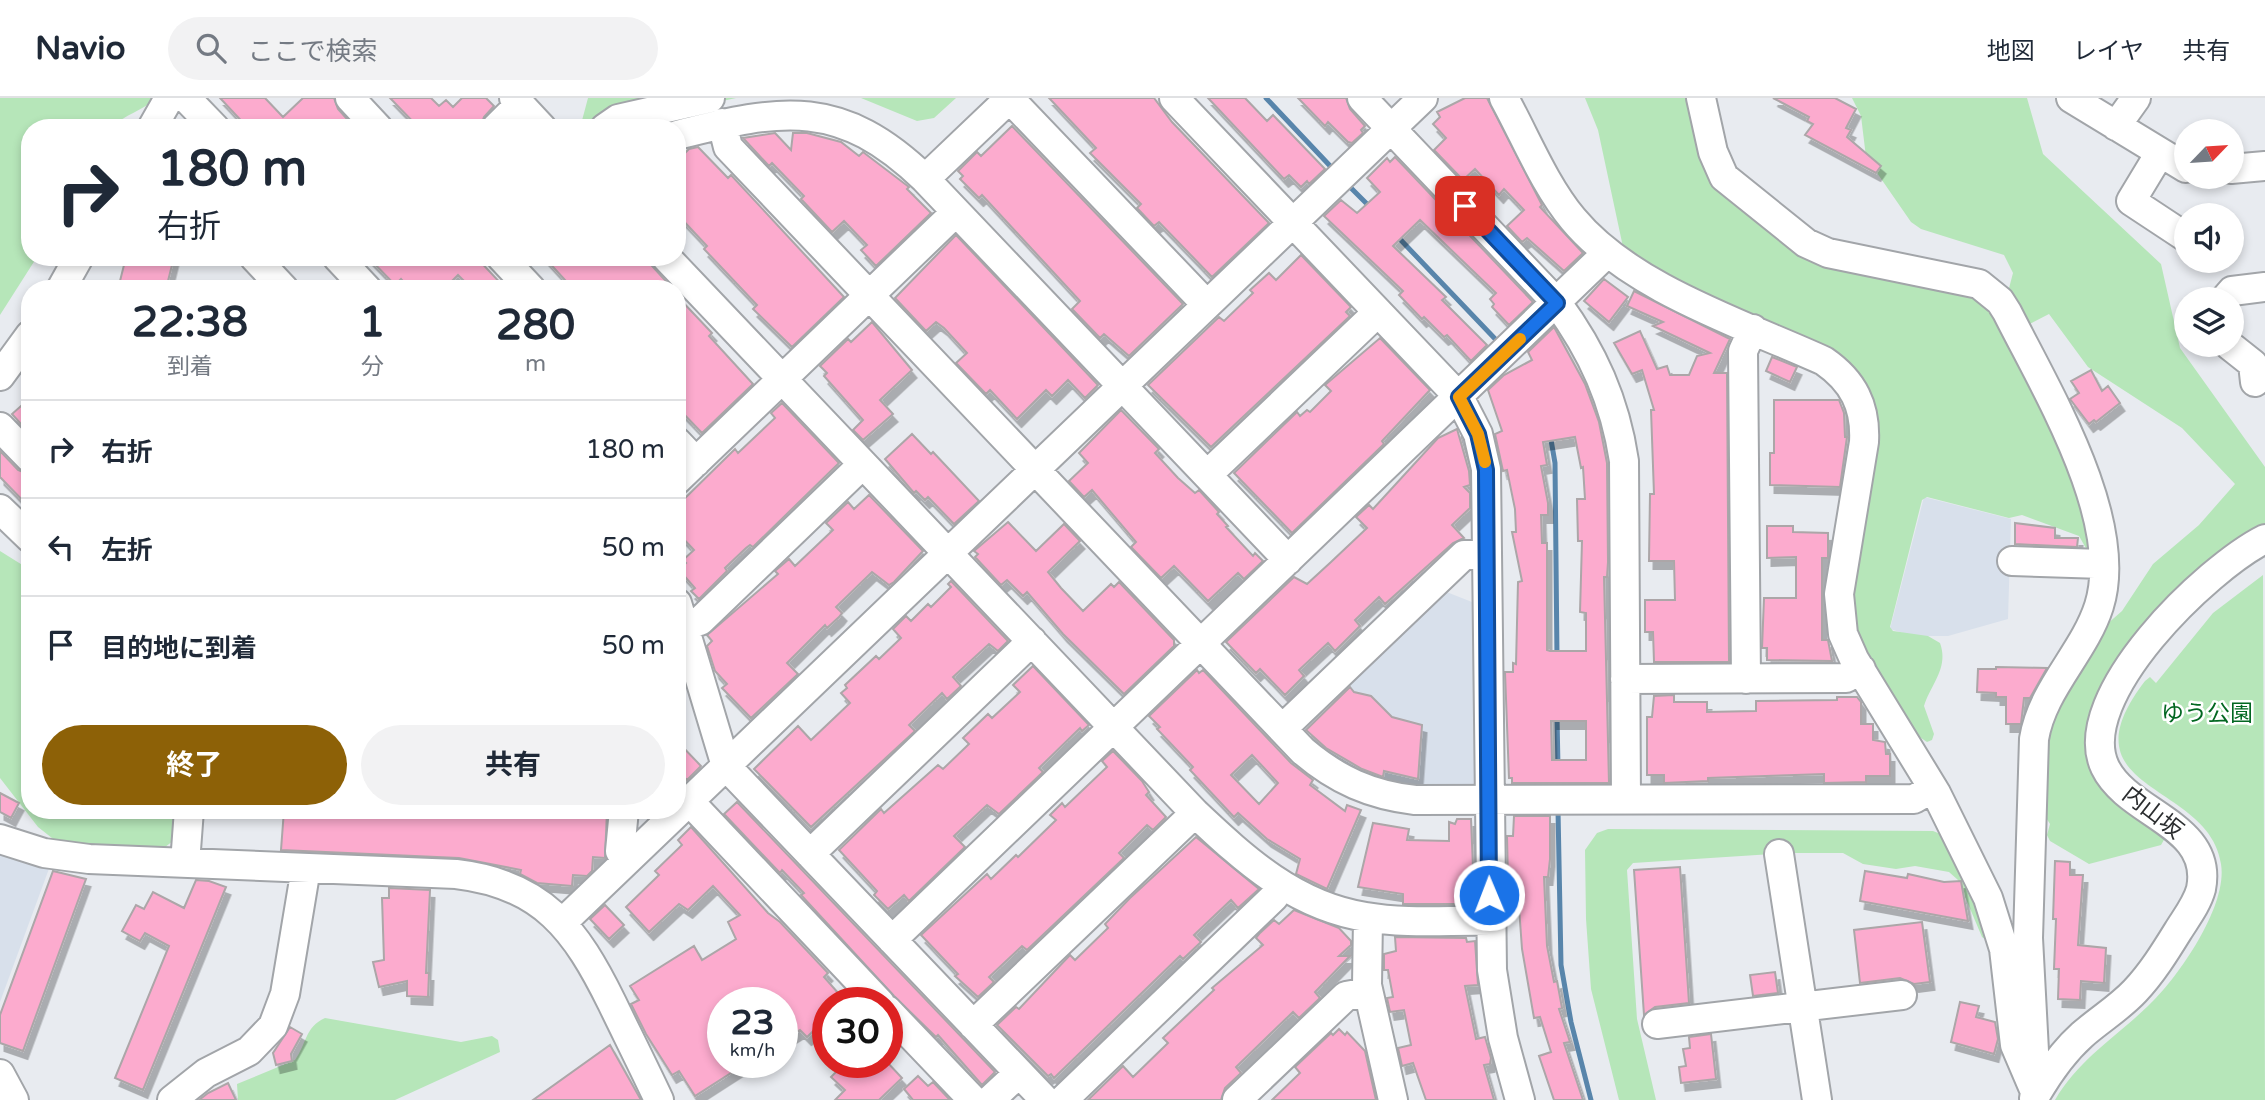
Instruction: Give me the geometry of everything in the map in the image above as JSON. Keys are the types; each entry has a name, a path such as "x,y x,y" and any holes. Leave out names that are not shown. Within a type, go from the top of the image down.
{"street":[{"path":"157,119 169,98"},
{"path":"186,98 206,119"},
{"path":"350,98 370,119"},
{"path":"925,179 1009,98 1207,305"},
{"path":"1174,98 1459,397 1471,418 1483,452 1487,555 1490,921 1496,1004 1520,1100"},
{"path":"1363,98 1557,303 1576,329 1603,379 1620,433 1624,461 1626,799"},
{"path":"686,804 1423,98"},
{"path":"1504,98 1557,196 1572,217 1607,253 1646,280 1837,370 1848,381 1863,410 1864,442 1839,608 1843,634 1861,669 1933,788 1994,914 2005,958 2015,1045 2034,1097"},
{"path":"1701,98 1713,152 1724,177 1806,243 1828,253 1967,280 1991,291 2000,301 2082,464 2101,542 2103,564 2099,604 2094,619 2042,709 2034,738 2028,938 2034,1097"},
{"path":"2071,98 2174,161"},
{"path":"2116,126 2136,98"},
{"path":"503,119 517,101 534,119"},
{"path":"686,129 716,111"},
{"path":"716,111 728,147 1282,729 1322,767 1366,791 1415,800 1914,799 1933,788"},
{"path":"618,119 716,111 823,116 869,132 889,145 925,179 1288,560"},
{"path":"2161,153 2131,201 2174,229"},
{"path":"2244,168 2265,166"},
{"path":"686,459 782,379 956,212"},
{"path":"892,940 1607,253"},
{"path":"263,266 276,280"},
{"path":"510,266 523,280"},
{"path":"675,266 1195,813 1249,863 1311,901 1368,918 1490,921"},
{"path":"2244,290 2265,287"},
{"path":"1207,475 1378,312"},
{"path":"1746,679 1743,351 1753,329"},
{"path":"0,376 21,347"},
{"path":"2244,357 2253,364 2255,382"},
{"path":"0,427 21,449"},
{"path":"686,616 700,621 863,464"},
{"path":"0,509 21,529"},
{"name":"内山坂","path":"2034,1097 2068,1048 2124,1002 2147,978 2193,907 2202,880 2197,852 2189,840 2127,794 2105,766 2099,743 2105,708 2124,676 2192,591 2236,555 2265,540"},
{"path":"1282,729 1464,555 1487,555"},
{"path":"2012,561 2103,564"},
{"path":"686,631 726,766 1045,1100"},
{"path":"810,854 1031,642"},
{"path":"1625,679 1846,678 1861,669"},
{"path":"689,801 865,987"},
{"path":"973,1025 1195,813"},
{"path":"185,863 188,819"},
{"path":"624,819 621,851 628,859"},
{"path":"563,922 670,819"},
{"path":"0,839 22,848 66,857 476,876 523,892 563,922 590,959 659,1100"},
{"path":"1779,853 1816,1100"},
{"path":"172,1100 206,1073 249,1051 274,1026 285,994 306,868"},
{"path":"1063,1100 1274,897 1281,885"},
{"path":"1368,918 1368,992 1393,1100"},
{"path":"1237,1100 1346,996 1368,992"},
{"path":"1657,1024 1902,995"},
{"path":"903,1027 973,1100"},
{"path":"990,1100 1019,1073"},
{"path":"0,1074 14,1100"}],"shaded area":[{"path":"1924,497 2011,519 2008,619 1948,636 1913,636 1890,629"},
{"path":"1439,589 1477,604 1479,781 1469,791 1392,789 1309,745 1298,724"},
{"path":"0,851 50,866 0,1002"}],"green space":[{"path":"0,98 156,98 122,119 21,119 21,266 31,266 0,315"},
{"path":"588,98 736,98 654,116 655,119 582,119"},
{"path":"861,98 956,98 934,118 917,121"},
{"path":"1585,98 1693,98 1706,154 1802,248 1986,297 2071,457 2094,548 2087,550 2079,536 2022,515 2009,518 1927,497 1922,500 1890,627 1893,631 1928,636 1940,643 1941,668 1924,706 1934,734 1932,740 1927,742 1915,734 1872,667 1855,628 1853,592 1877,442 1873,408 1859,377 1830,350 1652,269 1623,247 1598,130"},
{"path":"1852,98 2027,98 2043,154 2161,264 2174,321 2174,357 2186,357 2265,467 2265,527 2212,559 2173,594 2145,629 2095,703 2087,730 2087,744 2165,838 2161,845 2089,864 2050,841 2047,835 2050,824 2043,813 2041,739 2098,632 2122,611 2153,564 2199,525 2235,484 2182,428 2088,367 2049,314 2026,326 2008,292 2013,273 2004,255 1921,229 1911,222 1866,157 1861,116"},
{"path":"0,551 21,564 21,805 0,778"},
{"name":"ゆう公園","path":"2263,575 2265,1100 2055,1100 2086,1061 2148,1006 2173,978 2209,920 2221,881 2221,864 2211,837 2192,816 2146,783 2128,766 2119,745 2123,718 2145,681 2150,677 2156,683 2213,613"},
{"path":"32,819 180,819 174,840 164,848 89,847 57,842"},
{"path":"1608,829 1933,831 1943,835 1979,902 1989,942 1982,937 1958,880 1949,872 1915,866 1896,869 1863,864 1843,853 1787,853 1633,863 1627,870 1637,1019 1656,1100 1619,1100 1591,989 1586,919 1585,850 1597,833"},
{"path":"325,1018 461,1042 492,1036 498,1040 500,1052 395,1100 238,1100 237,1084 295,1060 310,1031"}],"building":[{"path":"220,98 265,98 283,117 303,98 334,98 338,109 347,119 240,119"},
{"path":"390,98 431,98 439,106 446,100 453,107 462,98 486,98 494,106 483,119 410,119"},
{"path":"1049,98 1154,98 1172,122 1269,223 1212,277 1159,222 1154,226 1137,208 1141,204 1090,153 1096,148"},
{"path":"1208,98 1245,98 1267,121 1273,115 1325,169 1309,184 1307,181 1301,187 1289,175 1284,179"},
{"path":"1298,98 1346,98 1350,109 1365,126 1361,130 1363,133 1352,143 1348,142 1328,122 1325,126"},
{"path":"1465,98 1487,98 1542,205 1540,207 1583,253 1564,271 1527,238 1522,242 1507,226 1524,210 1504,189 1499,195 1475,169 1463,180 1434,150 1446,138 1433,124 1440,117 1437,112"},
{"path":"1773,98 1835,98 1856,109 1846,128 1851,130 1847,137 1881,166 1876,173 1805,135 1813,124 1807,121 1809,117"},
{"path":"1012,126 1183,304 1129,356 1104,334 1100,338 1072,309 1080,301 982,195 979,198 960,179 963,176 958,171 977,152 981,156"},
{"path":"775,133 791,150 793,133 807,133 841,142 859,156 863,152 909,187 907,189 931,213 876,266 861,250 867,245 844,221 832,232 801,199 804,196 772,163 769,166 743,138"},
{"path":"698,147 728,178 731,175 844,297 792,347 753,309 757,305 704,249 707,246 686,224 686,152"},
{"path":"1395,157 1533,302 1509,325 1492,307 1494,304 1490,299 1496,293 1420,220 1393,246 1446,297 1442,300 1487,345 1471,361 1447,335 1444,337 1424,317 1422,319 1399,295 1403,291 1324,216 1341,200 1357,213 1380,192 1367,178 1387,158 1390,162"},
{"path":"956,235 1098,385 1085,398 1068,380 1052,396 1046,390 1017,419 990,390 986,394 956,363 967,353 944,328 936,322 926,331 895,298"},
{"path":"1301,255 1351,307 1346,312 1350,316 1211,447 1148,385 1219,317 1224,321 1253,293 1250,290 1269,273 1276,280"},
{"path":"124,266 172,266 168,280 120,280"},
{"path":"377,266 484,266 498,280 463,280 458,275 453,280 390,280"},
{"path":"552,266 652,266 665,280 565,280"},
{"path":"1604,279 1628,297 1609,322 1584,301"},
{"path":"1634,291 1730,339 1714,373 1727,373 1729,662 1654,662 1653,632 1645,632 1645,600 1675,600 1674,561 1649,561 1650,494 1654,494 1651,410 1654,410 1642,370 1632,374 1614,343 1640,331 1657,369 1667,366 1670,375 1689,375 1697,356 1710,353 1653,326 1663,322 1627,306"},
{"path":"686,306 712,333 709,336 753,384 702,433 686,416"},
{"path":"872,322 912,370 880,400 893,414 863,440 853,430 863,420 824,376 827,373 820,366 848,339 851,342"},
{"path":"1554,327 1585,384 1599,422 1607,463 1608,562 1607,577 1604,577 1609,783 1512,783 1512,778 1509,778 1505,672 1513,672 1513,663 1516,664 1518,582 1522,581 1512,532 1516,532 1515,509 1507,470 1503,471 1495,434 1502,431 1488,390 1504,375 1532,360 1528,352","holes":["1575,437 1581,468 1583,467 1585,499 1577,499 1578,541 1582,541 1580,612 1586,613 1586,651 1550,651 1547,650 1547,543 1542,543 1541,515 1548,515 1541,466 1547,465 1543,442","1551,721 1586,721 1586,760 1552,760"]},
{"path":"1380,338 1430,390 1382,441 1384,444 1292,533 1234,473 1297,412 1300,416 1307,410 1310,412 1331,391 1325,385"},
{"path":"1772,357 1797,367 1790,382 1766,371"},
{"path":"2091,370 2102,391 2108,386 2120,403 2096,422 2094,420 2089,424 2070,399 2079,393 2071,381"},
{"path":"1774,400 1839,400 1844,413 1847,437 1840,487 1770,485 1770,453 1774,453"},
{"path":"782,403 839,463 753,547 750,545 725,568 727,571 699,599 691,591 695,588 686,578 686,557 694,550 686,542 686,497 735,449 738,453 775,418 771,413"},
{"path":"21,406 21,424 12,414"},
{"path":"1121,410 1159,449 1155,453 1178,478 1195,493 1199,490 1219,512 1217,514 1228,526 1226,527 1253,556 1255,553 1263,561 1244,579 1238,573 1208,601 1174,566 1161,578 1131,547 1136,542 1092,490 1084,497 1069,481 1088,463 1079,453"},
{"path":"1457,429 1469,471 1470,485 1464,487 1470,493 1470,508 1452,525 1464,538 1453,543 1385,604 1379,597 1355,620 1360,626 1335,651 1328,643 1299,670 1304,676 1285,695 1260,669 1256,673 1226,642 1294,577 1307,584 1331,562 1367,528 1356,517 1369,505 1373,509 1438,438"},
{"path":"912,434 931,454 933,452 979,501 954,524 928,497 925,500 916,491 914,493 885,459"},
{"path":"0,451 21,471 21,499 0,477"},
{"path":"869,495 923,551 889,585 872,572 836,607 842,613 839,617 827,628 825,625 787,663 798,674 751,718 722,688 727,684 715,671 707,646 712,641 707,635 778,574 775,571 789,559 795,566 833,530 826,523 848,502 854,509"},
{"path":"1008,522 1036,551 1064,524 1080,541 1048,572 1061,588 1083,611 1111,584 1114,587 1119,582 1174,640 1174,646 1124,694 1063,634 1027,592 1023,596 1007,580 1001,585 975,557 978,554 974,551"},
{"path":"2015,523 2055,528 2055,538 2078,538 2077,547 2015,544"},
{"path":"1767,526 1793,526 1793,532 1828,533 1828,558 1822,558 1822,640 1828,640 1832,661 1767,660 1767,648 1762,648 1764,598 1796,598 1796,557 1767,558"},
{"path":"951,581 1008,641 998,651 989,644 953,677 961,686 947,699 942,693 909,725 915,731 811,827 754,769 798,726 811,740 850,703 841,693 847,688 845,685 876,656 879,659 901,638 893,629 906,616 911,621 928,604 931,607 951,587 948,584"},
{"path":"1033,666 1089,725 1082,731 1080,728 1039,768 1043,772 999,814 987,805 954,836 965,847 909,901 904,895 888,909 874,895 877,891 839,850 881,809 884,813 938,765 943,769 969,744 963,738 988,714 992,718 1020,692 1013,685"},
{"path":"2047,668 2030,698 2024,698 2021,724 2006,724 2006,697 1996,697 1996,693 1977,692 1978,669"},
{"path":"1197,670 1199,673 1203,670 1291,763 1313,780 1310,785 1345,811 1347,805 1361,810 1327,889 1296,874 1300,859 1267,839 1238,813 1234,817 1190,770 1193,767 1157,729 1160,727 1149,716","holes":["1252,755 1278,783 1259,804 1231,775"]},
{"path":"1350,687 1354,692 1371,696 1392,717 1422,725 1418,779 1384,771 1383,777 1362,769 1326,748 1306,730"},
{"path":"1674,695 1674,702 1707,702 1707,712 1756,711 1756,701 1837,700 1837,697 1857,697 1861,702 1861,724 1873,724 1873,740 1885,742 1886,754 1890,754 1890,776 1866,776 1866,782 1824,783 1824,774 1708,778 1708,781 1664,783 1664,775 1647,775 1647,717 1652,717 1654,696"},
{"path":"686,750 701,766 686,779"},
{"path":"1113,751 1142,781 1149,792 1146,795 1166,817 1153,830 1147,825 1119,853 1124,858 1027,950 1022,946 989,977 994,982 978,997 955,976 958,974 921,935 987,874 991,879 1016,855 1018,857 1056,820 1050,815 1062,803 1065,807 1107,767 1102,761"},
{"path":"0,793 19,803 11,818 0,812"},
{"path":"737,802 995,1072 982,1085 938,1035 936,1037 903,1005 903,987 886,987 801,895 804,893 782,870 780,873 724,814"},
{"path":"1514,816 1550,816 1550,859 1548,877 1544,877 1547,946 1554,982 1557,981 1562,1008 1559,1009 1570,1042 1564,1043 1583,1100 1554,1100 1539,1056 1551,1052 1540,1017 1534,1018 1522,949 1517,879 1508,879 1507,836 1513,836"},
{"path":"283,819 607,819 605,858 593,857 592,871 587,876 573,875 572,886 537,883 520,874 521,870 459,858 281,850"},
{"path":"1457,819 1471,819 1474,892 1465,893 1465,904 1403,904 1403,894 1358,887 1373,823 1409,829 1407,840 1449,841 1449,822 1455,824"},
{"path":"691,827 768,913 780,922 828,973 824,977 833,987 812,987 812,1032 807,1037 800,1030 798,1031 798,987 707,987 707,1078 723,1078 695,1096 679,1071 672,1075 631,1004 639,1000 630,986 694,946 702,960 736,939 728,922 740,915 713,886 688,910 679,904 649,932 626,907 659,875 655,871 682,845 678,840"},
{"path":"1196,837 1259,889 1238,908 1231,900 1194,935 1201,942 1183,959 1180,956 1054,1078 1051,1074 1048,1076 997,1025 1016,1007 1019,1009 1070,955 1075,960 1108,928 1105,924 1130,898"},
{"path":"2055,861 2070,862 2070,875 2083,875 2078,945 2106,948 2104,983 2081,981 2080,1000 2058,999 2059,969 2054,969"},
{"path":"1680,867 1689,1003 1655,1007 1644,1015 1634,870"},
{"path":"53,871 86,879 23,1051 0,1043 0,1015"},
{"path":"1865,871 1907,878 1908,874 1944,882 1961,881 1968,921 1860,901"},
{"path":"196,880 226,887 143,1090 115,1078 169,946 145,933 140,941 122,931 136,905 144,909 153,892 184,908"},
{"path":"389,888 430,890 426,973 429,973 428,997 407,996 407,981 379,987 373,962 384,960 382,898 389,898"},
{"path":"605,905 624,925 609,939 590,919"},
{"path":"1294,910 1339,928 1351,941 1351,945 1339,956 1350,956 1315,992 1320,998 1299,1018 1293,1012 1236,1067 1241,1073 1225,1088 1221,1100 1088,1100 1123,1066 1133,1077 1168,1043 1163,1038 1214,990 1212,988 1263,945 1256,938 1260,933 1274,920 1279,924"},
{"path":"1922,922 1930,982 1914,984 1900,978 1860,983 1854,930"},
{"path":"1395,937 1466,938 1467,942 1475,941 1478,985 1465,986 1476,1039 1485,1037 1491,1058 1490,1064 1484,1065 1494,1100 1426,1100 1413,1063 1402,1066 1398,1048 1411,1045 1404,1010 1390,1012 1387,998 1393,997 1388,970 1384,970 1384,954 1396,951"},
{"path":"1775,972 1778,993 1753,996 1750,975"},
{"path":"1960,1002 1979,1006 1976,1017 1995,1022 1998,1039 1994,1054 1951,1042"},
{"path":"290,1027 302,1034 291,1054 292,1061 276,1065 273,1053"},
{"path":"1339,1029 1345,1035 1347,1032 1365,1051 1376,1100 1272,1100 1300,1073 1295,1067 1331,1033 1333,1035"},
{"path":"1711,1034 1716,1079 1681,1083 1679,1067 1686,1066 1683,1049 1690,1048 1689,1037"},
{"path":"610,1045 641,1100 533,1100"},
{"path":"918,1076 928,1086 933,1082 950,1100 913,1100 904,1089"},
{"path":"832,1078 902,1078 879,1100 835,1100 845,1090"},
{"path":"228,1083 236,1100 199,1100 208,1093"}],"waterway":[{"path":"1266,98 1333,169"},
{"path":"1349,186 1370,207"},
{"path":"1396,235 1500,344"},
{"path":"1550,434 1555,463 1557,658"},
{"path":"1557,717 1558,767"},
{"path":"1558,810 1561,965 1571,1022 1591,1100"}],"slow traffic":[{"path":"1485,462 1478,434 1459,397 1520,339"}],"route":[{"path":"1465,206 1557,303 1459,397 1478,434 1486,470 1489,895"}]}
